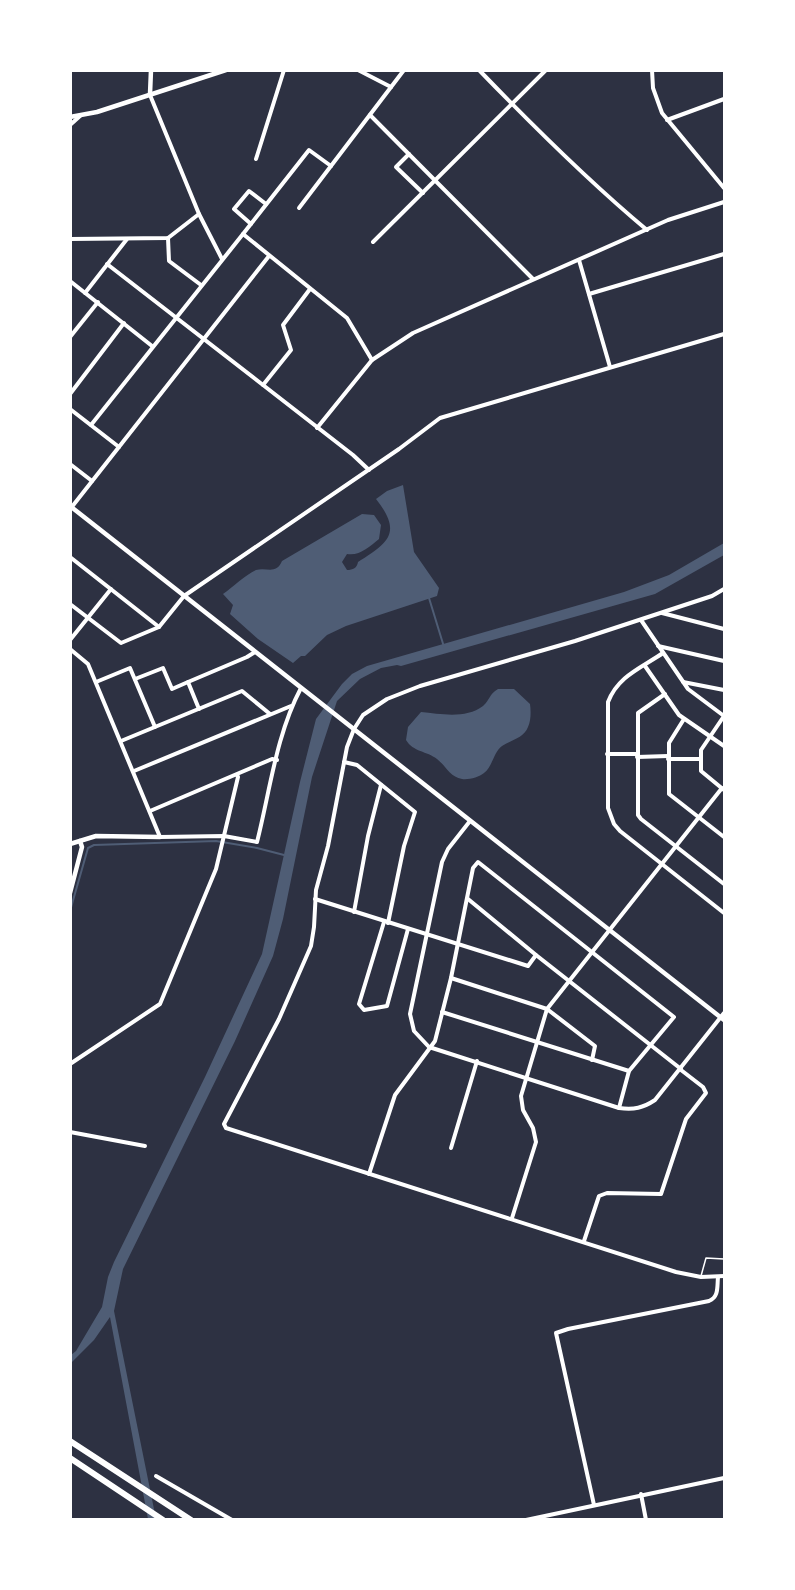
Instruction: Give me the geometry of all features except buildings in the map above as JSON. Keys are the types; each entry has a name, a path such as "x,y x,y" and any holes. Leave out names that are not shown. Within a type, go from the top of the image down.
{"highway":[{"path":"70,1441 191,1520"},
{"path":"70,1458 163,1519"}],"street":[{"path":"151,70 150,94 199,214 222,259"},
{"path":"70,117 80,116 226,70"},
{"path":"256,159 284,70"},
{"path":"358,70 391,87"},
{"path":"299,208 404,70"},
{"path":"478,70 600,190 647,230"},
{"path":"373,242 546,70"},
{"path":"652,70 657,104 667,120 724,188"},
{"path":"667,120 724,100"},
{"path":"370,115 534,279"},
{"path":"70,125 80,116"},
{"path":"91,425 309,150 331,166"},
{"path":"409,153 396,167 423,194"},
{"path":"251,224 234,209 249,191 266,204"},
{"path":"317,428 372,360 429,324 473,307 668,220 724,202"},
{"path":"70,239 168,238 199,214"},
{"path":"243,234 346,318 372,360"},
{"path":"168,238 168,261 201,285"},
{"path":"85,293 127,239"},
{"path":"589,294 724,254"},
{"path":"269,256 71,507 723,1017 655,1100 648,1105 631,1109 620,1108 429,1047 414,1031 410,1014 445,855 470,821"},
{"path":"579,260 610,368"},
{"path":"107,264 353,455 369,470"},
{"path":"70,281 152,346"},
{"path":"263,385 291,350 283,326 310,289"},
{"path":"70,337 98,302"},
{"path":"70,394 124,323"},
{"path":"70,604 121,643 159,627 184,596 369,470 440,418 724,334"},
{"path":"70,410 119,447"},
{"path":"70,464 92,481"},
{"path":"70,557 159,627"},
{"path":"70,640 111,589"},
{"path":"724,589 712,596 641,620 403,692 387,699 363,715 349,738 315,899 311,946 279,1019 224,1124 226,1128 676,1272 701,1277 724,1276"},
{"path":"661,613 724,628"},
{"path":"512,1218 536,1142 521,1096 547,1010 723,789 701,771 700,759 701,750 724,716 688,689 641,620"},
{"path":"657,645 724,661"},
{"path":"70,649 85,660 96,682 160,837"},
{"path":"135,679 163,668 172,689 247,657 255,651"},
{"path":"663,653 621,680 613,690 608,702 608,808 614,824 620,831 724,913"},
{"path":"645,666 679,715 724,746"},
{"path":"96,682 130,668 155,727"},
{"path":"188,682 199,709"},
{"path":"682,682 724,690"},
{"path":"70,844 96,836 224,836 257,843 292,706 301,688"},
{"path":"121,741 242,691 270,714"},
{"path":"665,694 638,713 638,815 724,884"},
{"path":"134,771 292,706"},
{"path":"684,719 670,738 669,794 724,837"},
{"path":"608,754 700,759"},
{"path":"150,811 272,759 277,760"},
{"path":"344,762 357,765 415,812 404,846 386,922 359,1004 364,1010 387,1006 408,929"},
{"path":"70,1064 160,1004 211,882 219,858 237,775"},
{"path":"354,912 368,836 381,785"},
{"path":"70,892 82,847 80,841"},
{"path":"369,1174 395,1095 435,1041 451,978 473,868 478,862 674,1017 629,1071 620,1108"},
{"path":"315,899 528,966 536,955"},
{"path":"468,899 681,1069 703,1087 706,1093 686,1119 661,1194 607,1193 600,1196 584,1242"},
{"path":"451,978 547,1010 595,1046 592,1060"},
{"path":"442,1012 629,1071"},
{"path":"451,1149 477,1061"},
{"path":"70,1132 145,1146"},
{"path":"594,1504 556,1333 709,1301 717,1294 718,1277"},
{"path":"156,1476 232,1520"},
{"path":"526,1520 724,1478"},
{"path":"641,1494 646,1520"}],"lane":[{"path":"701,1277 706,1258 724,1259"}],"water":[{"path":"403,485 414,552 439,588 437,596 346,626 327,635 305,656 301,656 293,663 258,639 230,614 233,605 223,594 248,575 260,569 277,568 282,561 362,514 374,515 381,525 379,539 360,552 347,554 342,562 347,570 357,566 358,562 384,543 390,529 389,521 376,499 387,491"},
{"path":"724,543 724,555 655,594 401,666 381,668 360,679 337,701 312,777 283,919 273,956 235,1041 123,1269 114,1311 156,1519 148,1519 110,1317 94,1340 71,1363 71,1355 76,1351 102,1307 108,1277 114,1262 205,1077 262,954 316,719 342,684 352,674 367,666 624,592 669,575"},
{"path":"498,689 514,689 530,704 530,722 524,734 499,749 487,770 482,774 468,779 458,778 433,756 412,747 406,740 408,727 421,712 453,715 469,713 483,706"}],"waterway":[{"path":"429,598 444,647"},
{"path":"70,911 88,848 94,845 216,841 284,855"}]}
